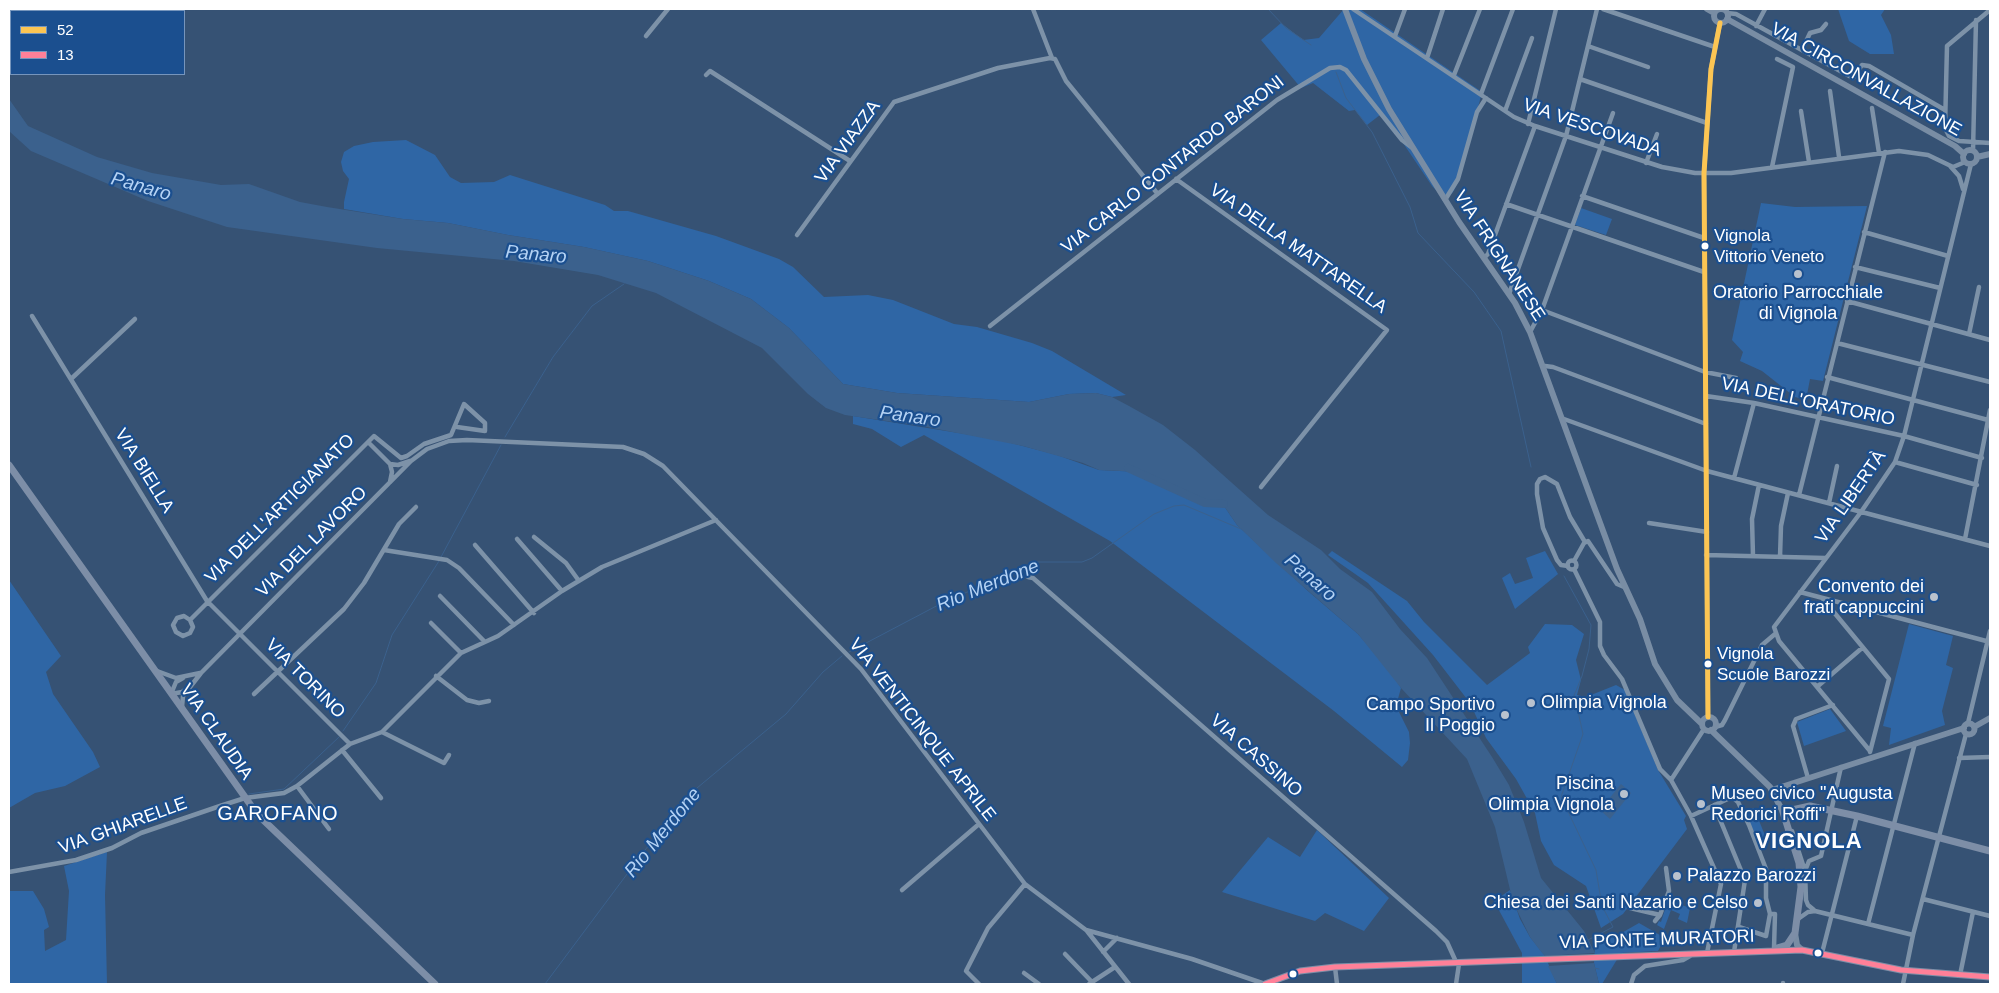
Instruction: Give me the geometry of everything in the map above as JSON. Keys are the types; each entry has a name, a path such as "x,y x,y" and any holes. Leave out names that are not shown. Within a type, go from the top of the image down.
{"main road":[{"name":"VIA FRIGNANESE","path":"1345,9 1377,86 1445,200 1509,294 1530,332 1545,366 1624,588 1637,612 1653,658 1677,700 1708,728"},
{"path":"1707,9 1714,13 1725,13 1720,23 1714,20 1714,13"},
{"name":"VIA CIRCONVALLAZIONE","path":"1725,13 1964,154"},
{"path":"1968,150 1973,151 1977,157 1976,162 1968,163 1964,154 1968,150"},
{"path":"1977,157 1990,154"},
{"name":"VIA CLAUDIA","path":"9,465 245,798 272,830 435,984"},
{"path":"1708,728 1714,720 1708,717 1708,728 1772,790 1783,812 1801,871 1798,919 1795,933 1797,945 1802,950"},
{"path":"1772,790 1841,767 1870,754 1968,728 1990,718"},
{"path":"1783,812 1810,806 1894,825 1990,851"},
{"path":"1770,949 1787,944 1795,933"},
{"name":"VIA PONTE MURATORI","path":"1265,984 1300,970 1336,967 1458,964 1770,949 1802,950 1905,970 1990,978"}],"street":[{"path":"646,36 668,9"},
{"path":"1033,9 1052,58 1066,80 1157,194"},
{"name":"VIA VESCOVADA","path":"1354,9 1505,112 1528,124 1646,163 1677,171 1731,172 1885,152 1921,153 1949,165"},
{"path":"1395,36 1404,9"},
{"path":"1427,58 1444,9"},
{"path":"1454,76 1480,9"},
{"path":"1481,94 1514,9"},
{"path":"1528,124 1556,9"},
{"path":"1509,294 1539,216 1566,136 1597,9"},
{"path":"1603,9 1715,47"},
{"path":"1756,26 1765,9"},
{"path":"1990,10 1946,46 1945,110 1945,128 1949,136 1959,141 1990,144"},
{"path":"1725,13 1736,14 1853,78 1862,65 1869,66 1945,110"},
{"path":"1973,151 1976,20"},
{"path":"1708,717 1704,173 1715,47 1720,23"},
{"path":"1802,50 1810,34 1820,30 1826,24"},
{"path":"1505,112 1532,38"},
{"path":"1588,46 1648,67"},
{"name":"VIA VIAZZA","path":"797,235 894,102 998,68 1052,58"},
{"path":"1772,167 1794,67 1777,59"},
{"name":"VIA CARLO CONTARDO BARONI","path":"990,326 1277,100 1325,71 1337,67 1346,70 1406,144 1413,147"},
{"path":"706,75 710,70 850,161"},
{"path":"1580,79 1707,123"},
{"path":"1830,91 1839,157"},
{"path":"1445,200 1458,179 1477,112 1486,98"},
{"path":"1872,108 1879,152"},
{"path":"1801,110 1809,162"},
{"path":"1530,332 1542,310 1613,113"},
{"path":"1484,258 1488,254 1534,126"},
{"path":"1646,163 1657,134"},
{"path":"1798,495 1885,152"},
{"path":"1949,165 1956,167 1968,163"},
{"name":"VIA LIBERTÀ","path":"1671,780 1708,728 1722,725 1762,645 1775,634 1774,627 1776,622 1861,512 1895,462 1904,436 1964,192 1968,163"},
{"path":"1949,165 1959,176 1964,192"},
{"name":"VIA DELLA MATTARELLA","path":"1176,179 1387,330 1261,487"},
{"path":"1582,196 1704,238"},
{"path":"1506,204 1704,272"},
{"path":"1864,232 1948,256"},
{"path":"1855,267 1940,288"},
{"path":"1969,334 1980,287"},
{"path":"1847,301 1990,340"},
{"path":"1542,310 1705,372 1736,378"},
{"name":"VIA BIELLA","path":"32,316 207,601 241,633"},
{"path":"71,379 135,319"},
{"path":"1837,343 1920,366 1990,382"},
{"path":"1545,366 1553,367 1706,424"},
{"path":"1828,378 1988,420"},
{"name":"VIA DELL'ORATORIO","path":"1706,396 1754,403 1904,436 1982,458"},
{"path":"1734,478 1754,403"},
{"path":"368,442 374,436 400,458 424,444 452,435 464,404 485,423 485,431 456,426"},
{"path":"1965,539 1990,410"},
{"path":"1564,420 1707,471 1990,546"},
{"name":"VIA DEL LAVORO","path":"188,688 201,672 411,461 427,449 449,441"},
{"name":"VIA VENTICINQUE APRILE","path":"449,441 623,447 644,454 663,466 861,669 1025,884 1086,930 1192,959 1265,984"},
{"name":"VIA DELL'ARTIGIANATO","path":"190,620 368,442 390,464"},
{"path":"390,483 392,472 390,464 398,465 411,461"},
{"path":"1895,462 1976,485"},
{"path":"1829,503 1837,466"},
{"path":"1574,569 1561,565 1557,560 1543,528 1537,484 1540,479 1545,477 1557,484 1570,517 1585,542 1591,544 1619,587 1624,588"},
{"path":"1753,556 1752,519 1759,485"},
{"path":"1780,557 1782,526 1788,492"},
{"path":"254,694 344,609 364,583 399,524 416,507"},
{"path":"245,798 284,793 297,786 350,744 382,732 461,653 484,640 498,636 534,613 562,591 634,553 716,520"},
{"path":"1649,523 1706,532"},
{"path":"534,536 566,563 579,582"},
{"path":"516,539 562,591"},
{"path":"1568,566 1569,562 1574,561 1585,542"},
{"path":"474,544 534,613"},
{"path":"384,550 442,560 459,568 514,625"},
{"path":"1706,555 1825,558"},
{"path":"1574,561 1576,566 1574,569 1599,618 1601,630 1600,646 1604,656 1622,679 1660,769 1671,780 1692,816 1721,884 1707,953"},
{"name":"VIA CASSINO","path":"1028,577 1033,578 1436,931 1447,942 1458,964"},
{"path":"1800,592 1989,642"},
{"path":"440,596 484,640"},
{"path":"1822,598 1862,648 1890,679 1870,754"},
{"name":"VIA DELL'ARTIGIANATO","path":"184,616 190,620 192,627 190,633 182,636 176,632 173,625 177,618 184,616"},
{"path":"431,623 461,653"},
{"path":"1903,984 1913,935 1968,728 1990,631"},
{"name":"VIA TORINO","path":"241,633 350,744"},
{"path":"1775,634 1833,704 1870,754"},
{"path":"1818,686 1862,648"},
{"path":"153,670 168,677 184,677"},
{"path":"171,694 176,682 184,677 201,672"},
{"path":"436,676 467,700 479,703 489,701"},
{"path":"171,694 182,692 188,688"},
{"path":"183,711 183,696 188,688"},
{"path":"1808,778 1793,726 1796,719 1833,704"},
{"path":"382,732 444,762 449,755"},
{"path":"1868,924 1915,742"},
{"path":"342,750 381,798"},
{"path":"1959,758 1990,757"},
{"path":"1805,871 1809,861 1822,856 1841,767"},
{"path":"297,786 329,829"},
{"path":"1692,816 1732,797 1738,802 1750,824 1768,876 1766,898 1770,914 1766,936 1739,927"},
{"name":"VIA GHIARELLE","path":"9,872 76,860 112,848 141,833 245,798"},
{"path":"1714,805 1745,880 1734,952"},
{"path":"1783,812 1789,822 1805,871 1806,900 1808,905 1815,911"},
{"path":"1822,953 1857,816"},
{"path":"902,890 979,824"},
{"path":"1655,921 1660,915 1665,897 1669,891 1666,868"},
{"path":"977,983 966,970 988,928 1025,884"},
{"path":"1922,899 1990,916"},
{"path":"1630,908 1660,915"},
{"path":"1798,919 1808,912 1815,911 1913,935"},
{"path":"1960,975 1973,912"},
{"path":"1770,914 1776,914 1770,949"},
{"path":"1086,930 1129,984"},
{"path":"1103,952 1117,938"},
{"path":"1065,954 1090,983 1115,967"},
{"path":"1631,984 1634,975 1645,966 1684,960 1693,954"},
{"path":"1456,984 1458,964"},
{"path":"1336,967 1337,984"},
{"path":"1024,972 1039,984"}],"shaded area":[{"path":"1344,9 1360,9 1482,92 1460,178 1453,192 1446,200 1432,186 1403,143 1380,115 1367,125 1355,110 1349,111 1313,83 1301,88 1261,40 1281,23 1303,40 1319,38"},
{"path":"1838,9 1885,9 1881,15 1891,35 1894,54 1870,54 1849,41"},
{"path":"406,140 435,155 450,177 461,183 494,182 510,175 605,205 614,211 628,211 716,236 779,259 793,267 824,297 868,295 893,300 954,324 977,327 1032,343 1052,351 1126,395 1112,397 1096,393 1069,394 1029,402 897,393 843,384 789,328 751,299 709,281 648,261 584,247 448,223 403,219 344,209 349,179 343,171 341,162 344,152 354,146 373,142"},
{"name":"Oratorio Parrocchiale di Vignola","path":"1761,203 1795,207 1867,206 1823,381 1810,379 1806,400 1795,397 1762,371 1740,361 1743,352 1732,340"},
{"path":"1581,208 1612,219 1606,235 1575,225"},
{"path":"853,416 996,439 1057,455 1099,470 1142,472 1205,503 1222,503 1237,525 1308,591 1358,634 1390,671 1401,688 1396,706 1409,732 1408,760 1402,767 1334,711 1110,541 924,435 901,447 872,429 853,424"},
{"path":"1332,551 1407,601 1424,622 1487,685 1530,653 1528,647 1545,624 1572,625 1584,634 1576,660 1581,680 1577,695 1586,697 1616,685 1625,690 1658,770 1686,816 1684,820 1687,829 1623,914 1601,928 1586,886 1554,865 1541,841 1535,813 1516,779 1486,738 1470,703 1433,655 1368,583 1328,555"},
{"path":"1545,551 1558,574 1515,609 1502,578 1510,573 1515,584 1533,578 1526,558"},
{"path":"9,580 61,656 46,672 53,694 93,752 100,767 65,786 35,793 9,808"},
{"path":"1909,624 1953,636 1946,665 1953,668 1942,711 1945,725 1889,745 1891,728 1883,726"},
{"path":"1830,709 1846,731 1804,746 1797,722"},
{"path":"1754,808 1766,838 1757,841 1745,812"},
{"path":"1317,830 1389,898 1364,931 1325,913 1315,921 1222,892 1268,837 1300,857"},
{"path":"107,852 105,895 107,984 9,984 9,891 33,891 44,909 49,927 44,930 45,951 66,940 69,891 64,866"},
{"path":"1510,890 1520,919 1530,937 1545,956 1557,984 1522,984 1522,953 1494,901"},
{"path":"1668,900 1690,908 1687,923 1678,919 1680,914 1671,910 1664,929 1657,925 1659,921 1661,922"},
{"path":"1639,923 1665,938 1658,951 1621,953 1602,984 1599,984 1594,963 1595,945 1609,933 1618,935"}],"water":[{"path":"9,99 28,126 97,157 152,173 221,185 249,184 300,202 403,219 448,223 584,247 648,261 709,281 751,299 789,328 843,384 897,393 1029,402 1069,394 1096,393 1112,397 1129,406 1163,425 1195,450 1268,515 1321,550 1340,569 1372,592 1400,629 1427,658 1492,757 1509,785 1524,822 1541,878 1584,931 1595,953 1545,956 1539,949 1530,937 1513,902 1495,827 1467,759 1401,688 1358,634 1276,563 1237,525 1222,503 1205,503 1142,472 1099,470 1083,463 1023,446 922,426 845,415 826,408 808,394 762,348 656,293 598,275 514,261 377,248 227,227 148,201 31,151 9,131"},
{"path":"1621,784 1631,793 1610,819 1600,810"},
{"path":"1594,963 1599,984 1557,984 1548,966"}],"waterway":[{"path":"1268,9 1286,28 1311,45"},
{"path":"1336,72 1346,98 1372,132 1410,207 1418,233 1474,292 1501,331 1531,467"},
{"path":"505,437 553,357 592,306 624,284"},
{"path":"441,557 501,445"},
{"name":"Panaro","path":"1128,468 1205,503 1224,504"},
{"name":"Rio Merdone","path":"849,652 944,602 1037,562 1082,562 1092,558 1154,514 1174,506 1184,505 1241,529"},
{"path":"343,731 376,683 392,635 439,561"},
{"path":"1564,576 1591,625 1589,649 1582,676 1571,703 1578,711 1583,734 1561,797 1596,870 1602,906 1613,927 1588,940"},
{"name":"Rio Merdone","path":"545,984 645,850 691,793 786,714 823,672 842,656"},
{"path":"249,794 284,789 339,737"},
{"path":"1594,968 1599,969"}],"transit line":[{"name":"52","path":"1708,717 1704,173 1711,69 1720,23"},
{"name":"13","path":"1265,984 1300,971 1335,967 1802,950 1901,970 1990,977"}],"place":[{"name":"Vignola Vittorio Veneto","path":"1705,246"},
{"name":"Oratorio Parrocchiale di Vignola","path":"1798,274"},
{"name":"Convento dei frati cappuccini","path":"1934,597"},
{"name":"Vignola Scuole Barozzi","path":"1708,664"},
{"name":"Olimpia Vignola","path":"1531,703"},
{"name":"Campo Sportivo Il Poggio","path":"1505,715"},
{"name":"Piscina Olimpia Vignola","path":"1624,794"},
{"name":"Museo civico \"Augusta Redorici Roffi\"","path":"1701,804"},
{"name":"Palazzo Barozzi","path":"1677,876"},
{"name":"Chiesa dei Santi Nazario e Celso","path":"1758,903"}],"district":[{"name":"GAROFANO","path":"278,814"},
{"name":"VIGNOLA","path":"1809,842"}]}
